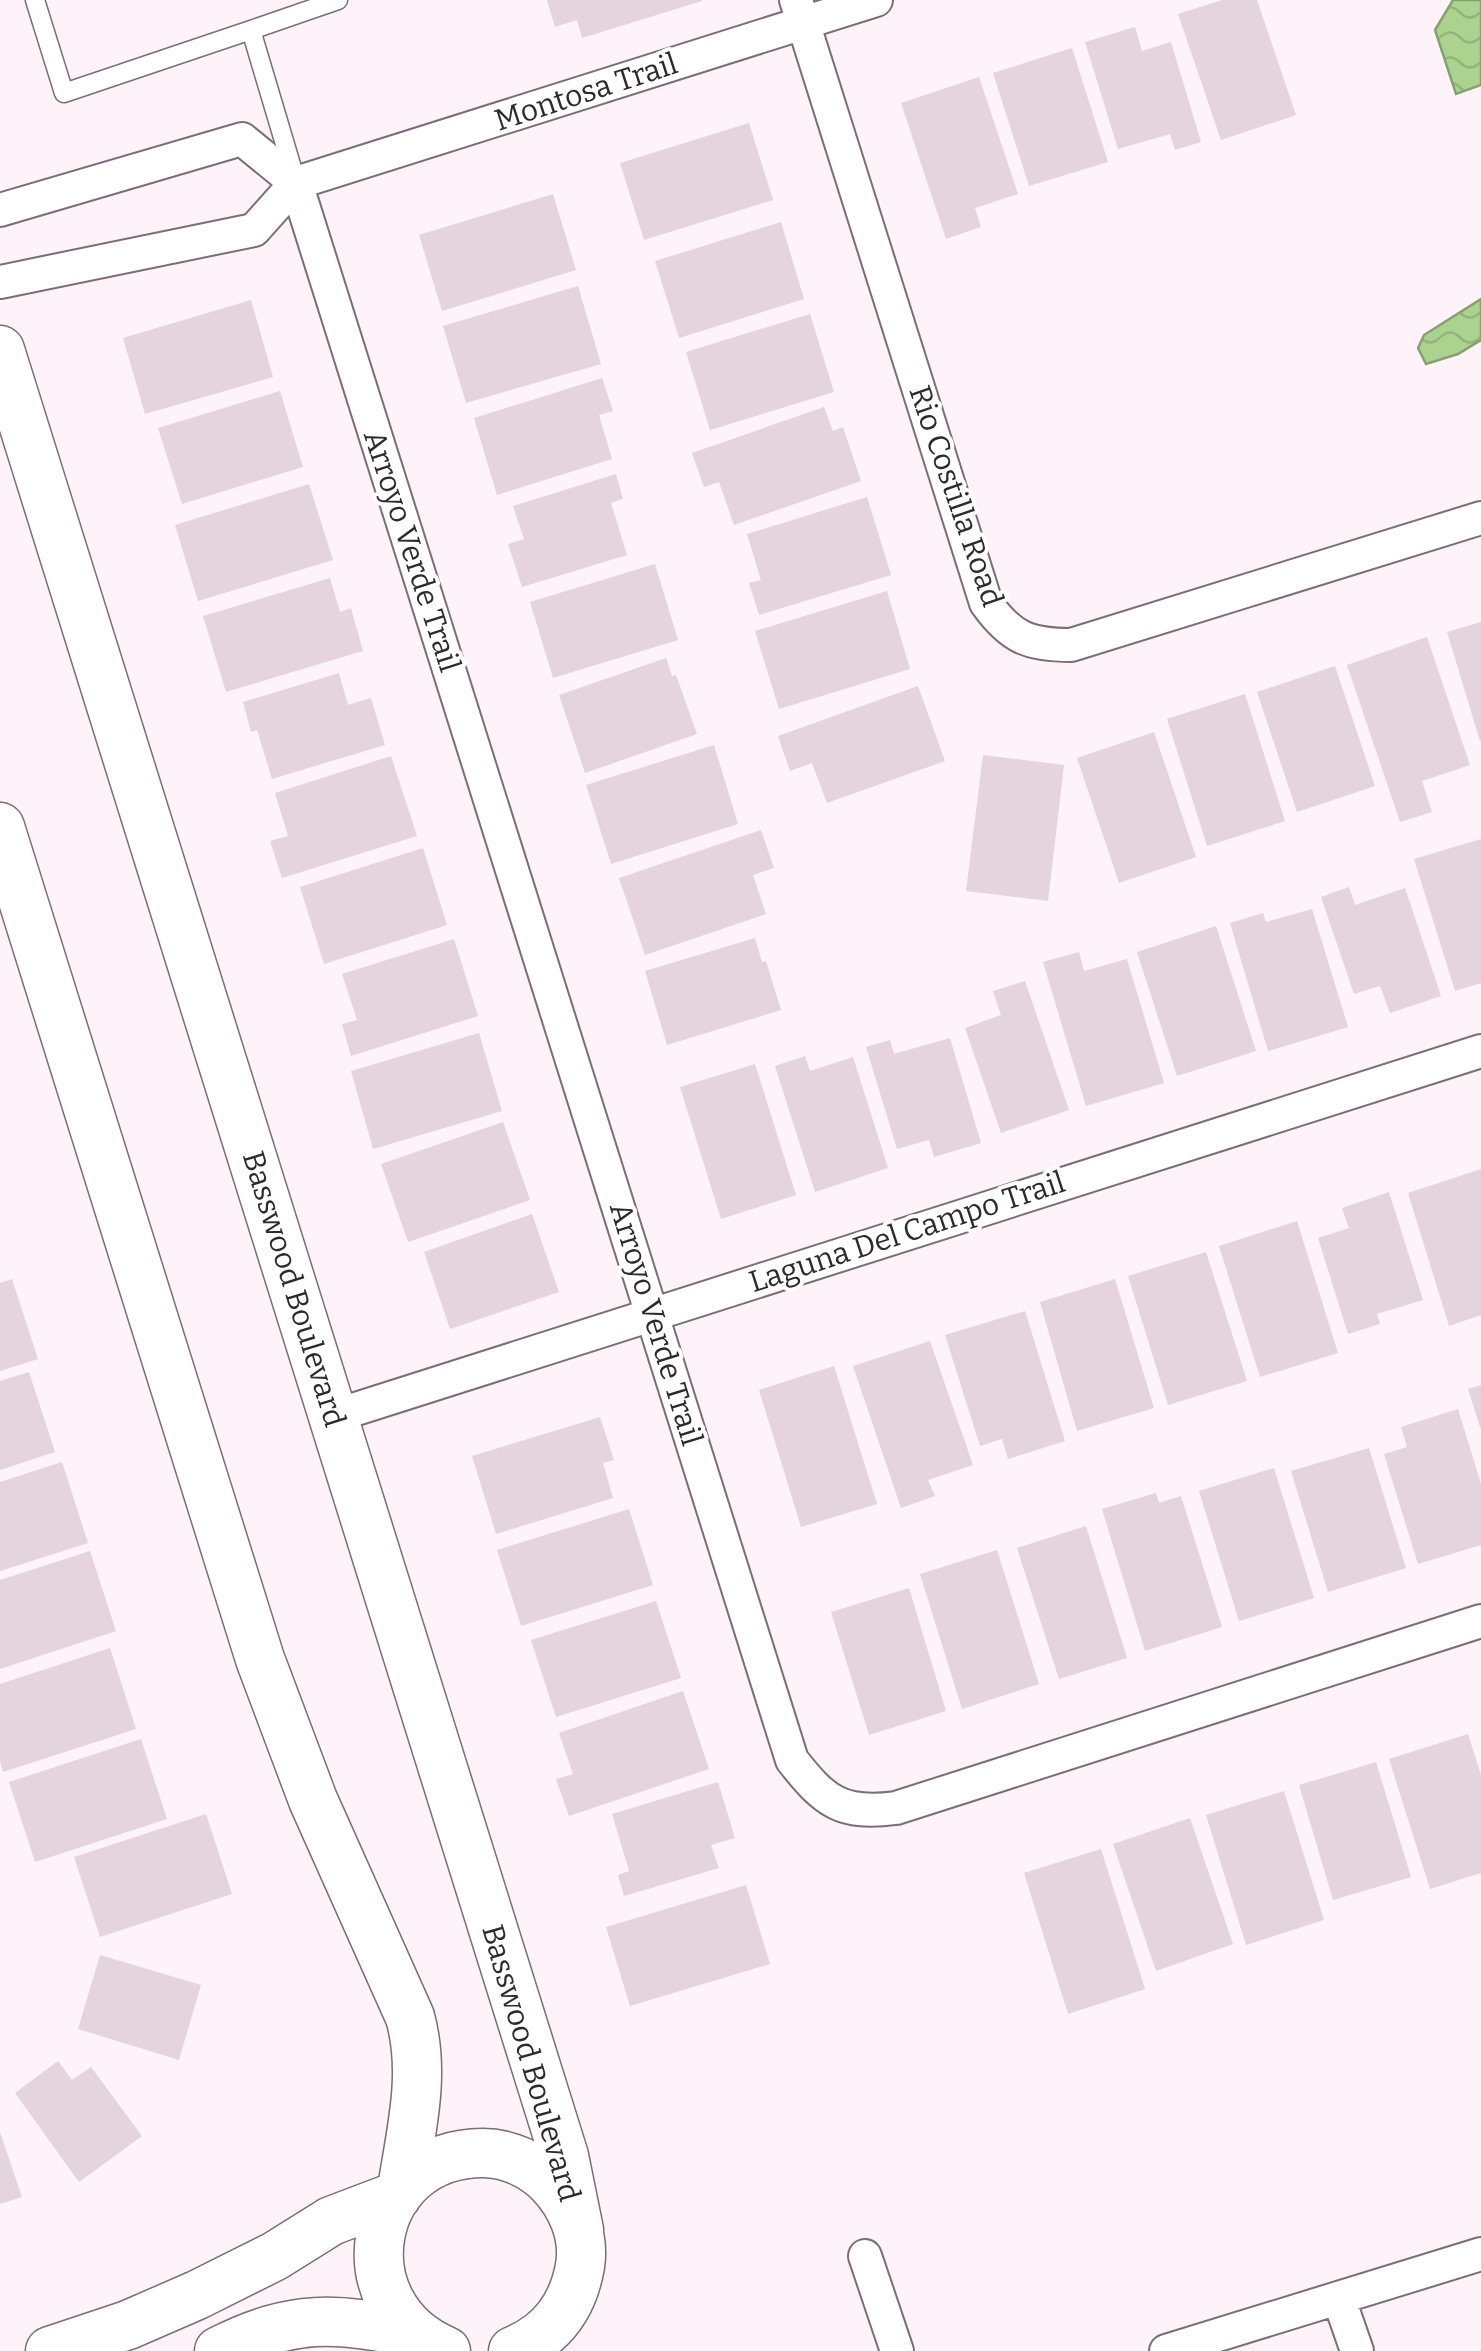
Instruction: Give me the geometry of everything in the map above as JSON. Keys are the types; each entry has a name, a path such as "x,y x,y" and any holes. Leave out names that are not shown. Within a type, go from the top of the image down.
{"main road":[{"name":"Basswood Boulevard","path":"0,350 564,2156 578,2230 579,2272 562,2331"},
{"path":"0,827 260,1658 313,1800 410,2016 418,2045 419,2070 399,2192 382,2224 378,2264 389,2302 430,2344"},
{"path":"50,2351 197,2295 276,2256 331,2221 399,2192 434,2164 452,2156 492,2153 512,2158 547,2179 572,2211 578,2230"},
{"path":"219,2351 260,2332 306,2321 354,2321 430,2344"},
{"path":"514,2351 562,2331"}],"street":[{"name":"Montosa Trail","path":"296,183 800,11 876,0"},
{"name":"Rio Costilla Road","path":"800,11 986,604 1002,626 1043,645 1071,645 1481,518"},
{"path":"0,210 242,139 296,183 254,230 0,282"},
{"name":"Arroyo Verde Trail","path":"296,183 792,1760 815,1790 840,1807 870,1812 896,1808 1481,1621"},
{"name":"Laguna Del Campo Trail","path":"334,1416 1481,1052"},
{"path":"1166,2351 1481,2254"},
{"path":"866,2256 897,2351"},
{"path":"1338,2299 1356,2351"}],"lane":[{"path":"35,0 64,93 338,0"},
{"path":"251,30 296,183"}],"water":[{"path":"1453,0 1481,0 1481,85 1456,94 1435,30"},
{"path":"1481,299 1481,340 1458,354 1426,364 1418,348 1424,335"}],"building":[{"path":"547,0 702,1 582,38 577,20 555,27"},
{"path":"1222,0 1257,0 1296,115 1221,140 1178,14"},
{"path":"1135,27 1142,51 1171,42 1201,142 1175,150 1170,134 1118,149 1085,42"},
{"path":"1072,48 1108,162 1029,186 993,73"},
{"path":"979,77 1018,194 975,208 981,227 946,239 901,103"},
{"path":"749,123 773,200 644,240 620,163"},
{"path":"553,194 576,270 442,311 419,235"},
{"path":"781,222 804,299 679,338 655,261"},
{"path":"578,286 601,364 466,403 443,326"},
{"path":"251,300 273,377 145,414 123,338"},
{"path":"810,314 834,392 710,430 686,352"},
{"path":"602,378 613,411 599,415 612,459 497,495 474,418"},
{"path":"280,391 303,467 182,504 158,428"},
{"path":"824,407 833,431 843,427 861,481 734,525 719,482 704,487 692,453"},
{"path":"616,474 623,499 611,503 627,555 522,587 508,544 524,539 513,506"},
{"path":"309,484 333,560 198,601 175,525"},
{"path":"867,497 891,575 759,615 749,583 761,580 747,534"},
{"path":"655,564 678,640 553,678 530,602"},
{"path":"330,578 340,612 351,608 363,651 226,692 203,616"},
{"path":"887,591 910,669 779,709 755,631"},
{"path":"1481,622 1481,741 1480,741 1447,632"},
{"path":"1427,637 1470,765 1422,781 1432,812 1400,822 1347,665"},
{"path":"666,658 697,734 585,773 559,695"},
{"path":"1335,666 1375,786 1297,812 1257,692"},
{"path":"339,673 348,705 371,698 385,745 272,779 257,730 251,732 243,702"},
{"path":"918,686 945,761 827,803 812,763 790,771 778,736"},
{"path":"1245,694 1285,821 1207,846 1167,719"},
{"path":"1154,732 1196,857 1119,883 1077,758"},
{"path":"714,745 738,824 611,864 586,785"},
{"path":"983,755 1064,765 1048,901 966,891"},
{"path":"391,756 417,836 282,878 270,841 288,836 275,793"},
{"path":"761,830 774,868 753,875 766,914 645,955 619,878"},
{"path":"1481,839 1481,983 1455,991 1414,859"},
{"path":"423,848 447,925 324,964 300,887"},
{"path":"1349,887 1355,905 1405,888 1441,996 1390,1013 1380,986 1354,994 1321,897"},
{"path":"1312,909 1348,1027 1268,1051 1230,923 1263,913 1266,922"},
{"path":"1216,926 1256,1051 1177,1076 1137,952"},
{"path":"755,938 781,1010 667,1045 645,971"},
{"path":"454,939 478,1016 351,1056 342,1024 357,1020 342,974"},
{"path":"1079,952 1084,971 1127,959 1164,1083 1086,1106 1043,962"},
{"path":"1025,981 1069,1110 1001,1133 965,1028 1001,1015 993,991"},
{"path":"479,1033 502,1111 373,1149 351,1071"},
{"path":"950,1038 981,1143 934,1157 929,1140 897,1149 866,1047 890,1040 894,1054"},
{"path":"805,1056 810,1071 853,1057 888,1168 815,1192 775,1066"},
{"path":"755,1064 796,1195 721,1219 680,1087"},
{"path":"503,1122 530,1200 408,1242 381,1164"},
{"path":"1481,1169 1481,1315 1449,1326 1408,1193"},
{"path":"1389,1192 1423,1300 1377,1314 1380,1324 1348,1334 1318,1238 1349,1228 1342,1208"},
{"path":"532,1214 559,1292 450,1329 424,1252"},
{"path":"1297,1221 1338,1353 1260,1377 1219,1246"},
{"path":"1206,1252 1247,1381 1168,1405 1128,1276"},
{"path":"12,1279 38,1359 0,1371 0,1283"},
{"path":"1115,1279 1154,1408 1077,1431 1040,1302"},
{"path":"1025,1311 1065,1441 1008,1459 1002,1439 980,1446 945,1335"},
{"path":"930,1341 973,1465 928,1480 935,1496 901,1508 853,1366"},
{"path":"834,1366 877,1504 801,1527 759,1390"},
{"path":"29,1372 55,1452 0,1470 0,1381"},
{"path":"1481,1385 1481,1427 1480,1427 1468,1389"},
{"path":"1458,1409 1481,1484 1481,1545 1418,1564 1384,1454 1407,1447 1401,1427"},
{"path":"600,1417 614,1460 603,1463 613,1498 496,1534 472,1456"},
{"path":"1369,1448 1406,1568 1328,1592 1291,1471"},
{"path":"62,1462 88,1543 0,1571 0,1482"},
{"path":"1274,1468 1314,1598 1239,1621 1199,1491"},
{"path":"1156,1493 1159,1503 1181,1496 1222,1627 1145,1651 1102,1509"},
{"path":"629,1509 653,1585 521,1626 497,1550"},
{"path":"1086,1526 1127,1658 1059,1679 1017,1548"},
{"path":"997,1550 1039,1684 962,1709 920,1574"},
{"path":"90,1551 116,1631 0,1669 0,1580"},
{"path":"909,1588 946,1711 869,1735 831,1612"},
{"path":"656,1601 681,1678 556,1717 531,1640"},
{"path":"110,1648 136,1729 3,1772 0,1684"},
{"path":"683,1691 709,1769 569,1816 556,1779 573,1774 559,1733"},
{"path":"1468,1734 1481,1775 1481,1873 1430,1889 1389,1759"},
{"path":"141,1739 167,1819 35,1862 9,1782"},
{"path":"1376,1762 1411,1877 1333,1900 1299,1785"},
{"path":"718,1782 735,1838 711,1845 719,1868 624,1896 618,1875 629,1871 612,1814"},
{"path":"1284,1791 1324,1920 1246,1945 1206,1815"},
{"path":"206,1814 232,1894 100,1937 74,1857"},
{"path":"1190,1818 1233,1944 1156,1971 1113,1844"},
{"path":"1101,1849 1145,1989 1068,2014 1024,1873"},
{"path":"746,1885 770,1964 630,2006 606,1927"},
{"path":"100,1955 201,1985 179,2060 78,2029"},
{"path":"58,2061 72,2080 91,2067 142,2136 79,2182 15,2093"},
{"path":"0,2132 22,2197 0,2204"}]}
